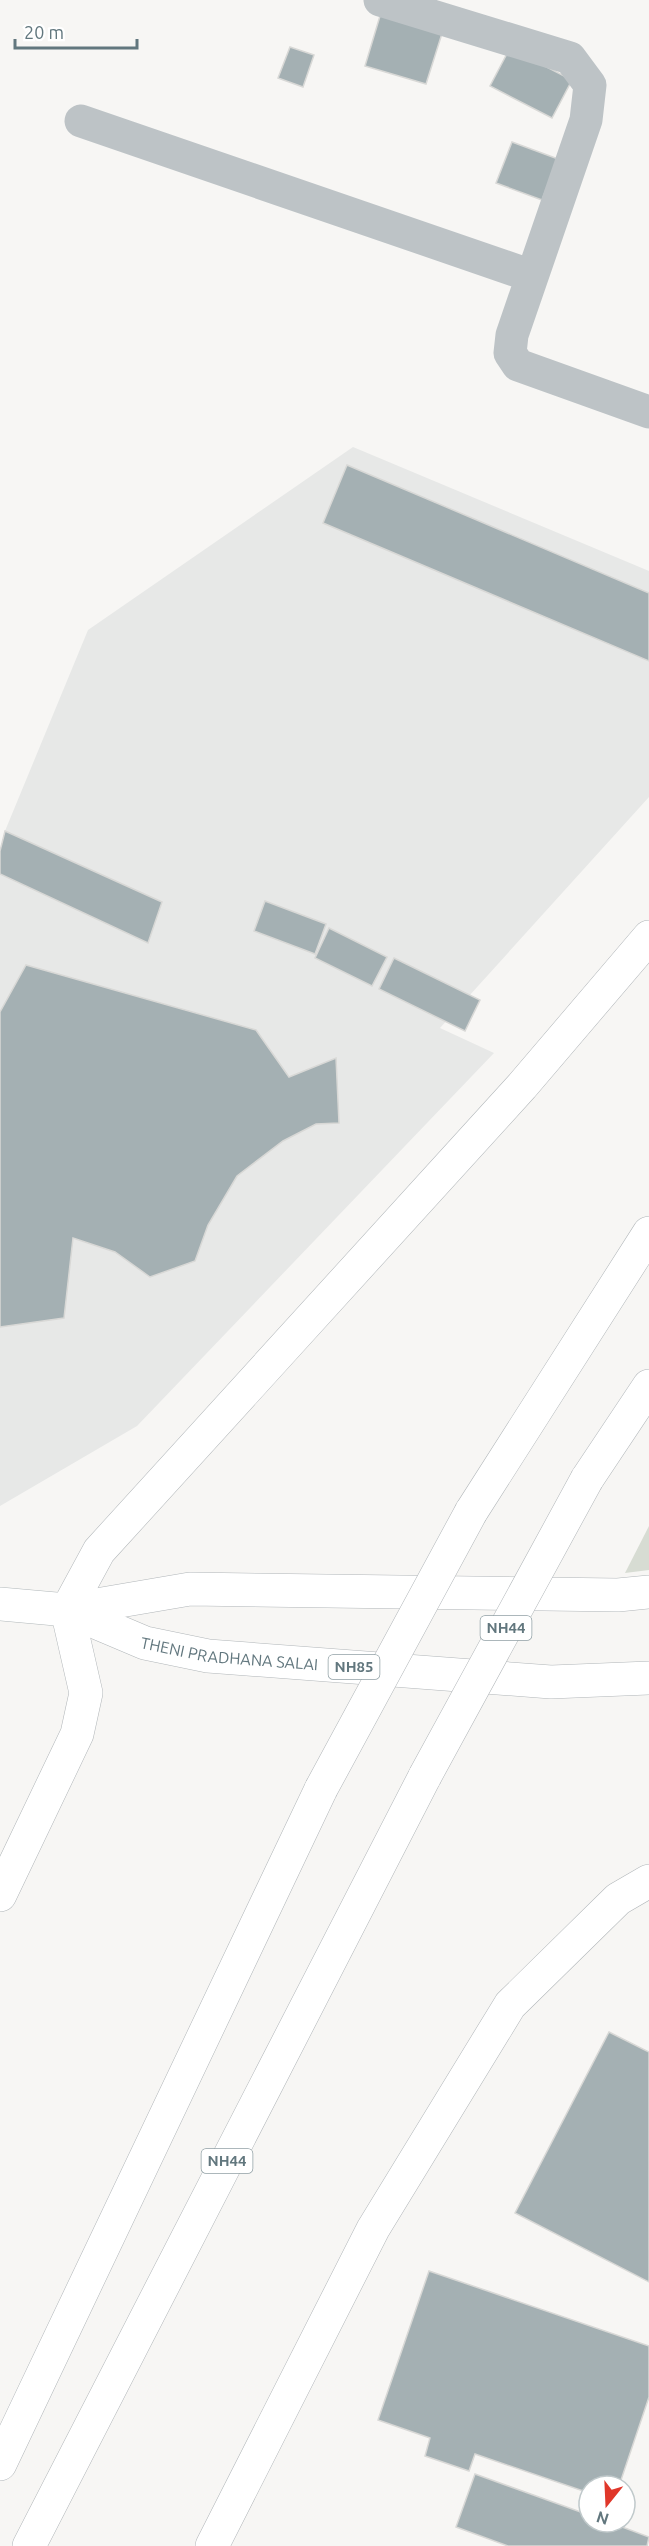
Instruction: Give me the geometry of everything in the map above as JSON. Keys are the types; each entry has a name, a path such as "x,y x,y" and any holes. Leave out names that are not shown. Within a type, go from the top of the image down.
{"main road":[{"path":"0,1895 77,1734 86,1693 67,1610 99,1551 522,1086 649,937"},
{"path":"0,2464 321,1789 471,1512 649,1233"},
{"name":"NH44","path":"29,2546 425,1776 587,1479 649,1386"},
{"name":"THENI PRADHANA SALAI","path":"0,1604 67,1610 190,1589 618,1595 649,1592"},
{"name":"THENI PRADHANA SALAI","path":"67,1610 145,1643 208,1656 551,1682 649,1678"},
{"path":"212,2546 373,2229 510,2005 618,1899 649,1881"}],"street":[{"path":"380,0 570,58 590,86 586,120 512,335 510,353 518,365 649,412"},
{"path":"81,121 532,276"}],"shaded area":[{"path":"353,447 649,571 649,797 440,1028 494,1053 137,1426 0,1506 0,851 5,831 88,630"},
{"path":"649,1526 649,1570 625,1573"}],"building":[{"path":"383,6 445,24 426,84 365,66"},
{"path":"290,47 314,55 303,87 278,78"},
{"path":"510,48 572,80 552,118 490,86"},
{"path":"512,142 558,159 542,200 496,183"},
{"path":"347,465 649,593 649,661 323,523"},
{"path":"5,831 162,902 148,943 0,874 0,851"},
{"path":"265,901 326,924 315,954 254,931"},
{"path":"329,928 387,957 372,986 315,958"},
{"path":"394,958 480,1000 465,1031 379,989"},
{"path":"26,965 256,1030 289,1077 336,1058 339,1123 316,1124 283,1141 237,1176 208,1225 195,1261 150,1277 115,1252 73,1238 64,1318 0,1327 0,1012"},
{"path":"609,2032 649,2052 649,2282 515,2213"},
{"path":"429,2271 649,2346 649,2397 623,2474 577,2474 577,2489 475,2454 469,2471 425,2456 430,2438 378,2420"},
{"path":"475,2474 577,2511 577,2534 637,2532 649,2537 647,2546 508,2546 456,2527"}]}
